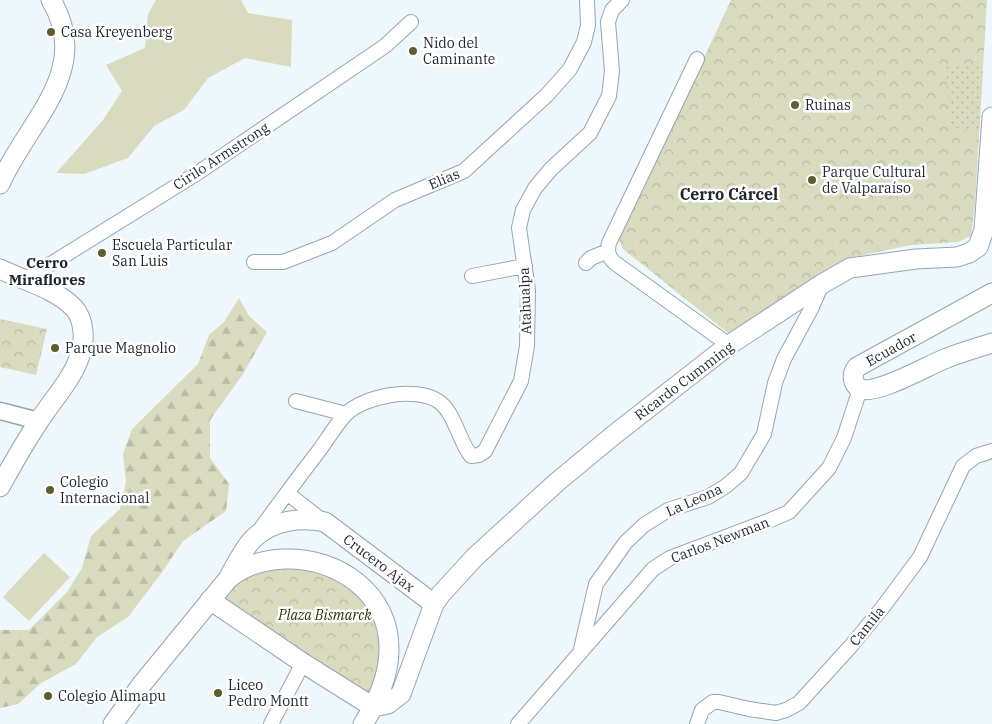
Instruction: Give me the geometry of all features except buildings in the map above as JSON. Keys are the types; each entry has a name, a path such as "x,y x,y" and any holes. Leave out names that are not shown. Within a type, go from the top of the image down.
{"main road":[{"path":"0,184 8,165 41,116 63,70 66,46 64,26 51,0"},
{"name":"Ricardo Cumming","path":"373,707 388,704 401,694 434,604 475,557 556,482 730,345 822,284 850,268 916,259 957,257 969,253 978,247 984,230 992,117"},
{"path":"0,269 42,287 70,305 79,315 82,324 83,343 78,361 39,420 0,487"},
{"name":"Ecuador","path":"992,293 857,367 854,370 854,384 860,389 867,391 883,387 948,357 992,343"},
{"path":"254,538 269,528 286,522 301,519 325,522"},
{"name":"Crucero Ajax","path":"325,522 434,604"},
{"name":"Atahualpa","path":"228,579 254,538"},
{"path":"113,724 142,684 228,579 236,572 256,564 274,560 294,559 328,565 346,574 360,585 380,611 389,639 387,668 373,707 363,724"},
{"path":"210,600 303,663 373,707"}],"street":[{"name":"Elias","path":"254,262 282,262 332,243 395,200 464,171 547,95 570,69 584,42 588,25 587,0"},
{"name":"Atahualpa","path":"254,538 346,414 373,399 411,394 426,396 438,401 446,408 465,449 471,456 479,455 485,451 521,381 527,346 528,290 519,228 523,210 528,199 551,170 590,134 609,96 612,71 608,22 612,10 622,0"},
{"name":"Cirilo Armstrong","path":"25,280 199,172 385,46 411,22"},
{"path":"696,59 609,243 608,251 609,256 615,263 730,345"},
{"path":"586,263 591,258 608,251"},
{"path":"472,276 525,266"},
{"name":"La Leona","path":"580,651 596,584 626,542 644,525 663,513 708,497 726,486 741,473 764,434 774,383 822,284"},
{"name":"Carlos Newman","path":"518,724 653,568 670,558 719,538 768,522 789,512 829,468 844,438 860,389"},
{"path":"296,402 346,414"},
{"path":"0,411 39,420"},
{"name":"Camila","path":"697,724 702,710 713,702 776,712 786,710 799,703 850,647 920,557 963,466 976,456 992,451"},
{"name":"Crucero Ajax","path":"287,493 325,522"},
{"path":"271,724 303,663"}],"green space":[{"path":"156,0 241,0 248,13 292,20 291,67 245,58 208,78 184,110 154,126 128,158 84,174 56,173 103,120 122,91 106,65 145,48 148,14"},
{"name":"Parque Cultural de Valparaíso","path":"731,0 987,0 975,204 971,236 958,242 911,245 854,257 834,268 733,337 623,249 619,239"},
{"path":"983,64 979,131 950,130 946,66"},
{"path":"239,298 249,316 267,332 243,374 210,420 210,458 229,484 226,511 183,541 128,617 97,637 76,664 41,683 18,704 0,708 0,630 29,630 67,592 82,568 91,536 120,509 126,482 123,454 132,429 198,364 209,335 224,322"},
{"path":"0,319 47,329 36,375 0,367"},
{"path":"44,553 70,577 29,621 3,597"},
{"name":"Plaza Bismarck","path":"263,563 338,573 375,610 384,647 371,696 220,597 240,574"}],"place":[{"name":"Casa Kreyenberg","path":"51,32"},
{"name":"Nido del Caminante","path":"413,51"},
{"name":"Ruinas","path":"795,105"},
{"name":"Parque Cultural de Valparaíso","path":"812,180"},
{"name":"Escuela Particular San Luis","path":"102,253"},
{"name":"Parque Magnolio","path":"55,348"},
{"name":"Colegio Internacional","path":"50,490"},
{"name":"Liceo Pedro Montt","path":"218,693"},
{"name":"Colegio Alimapu","path":"48,696"}],"district":[{"name":"Cerro Cárcel","path":"729,194"},
{"name":"Cerro Miraflores","path":"47,270"}]}
